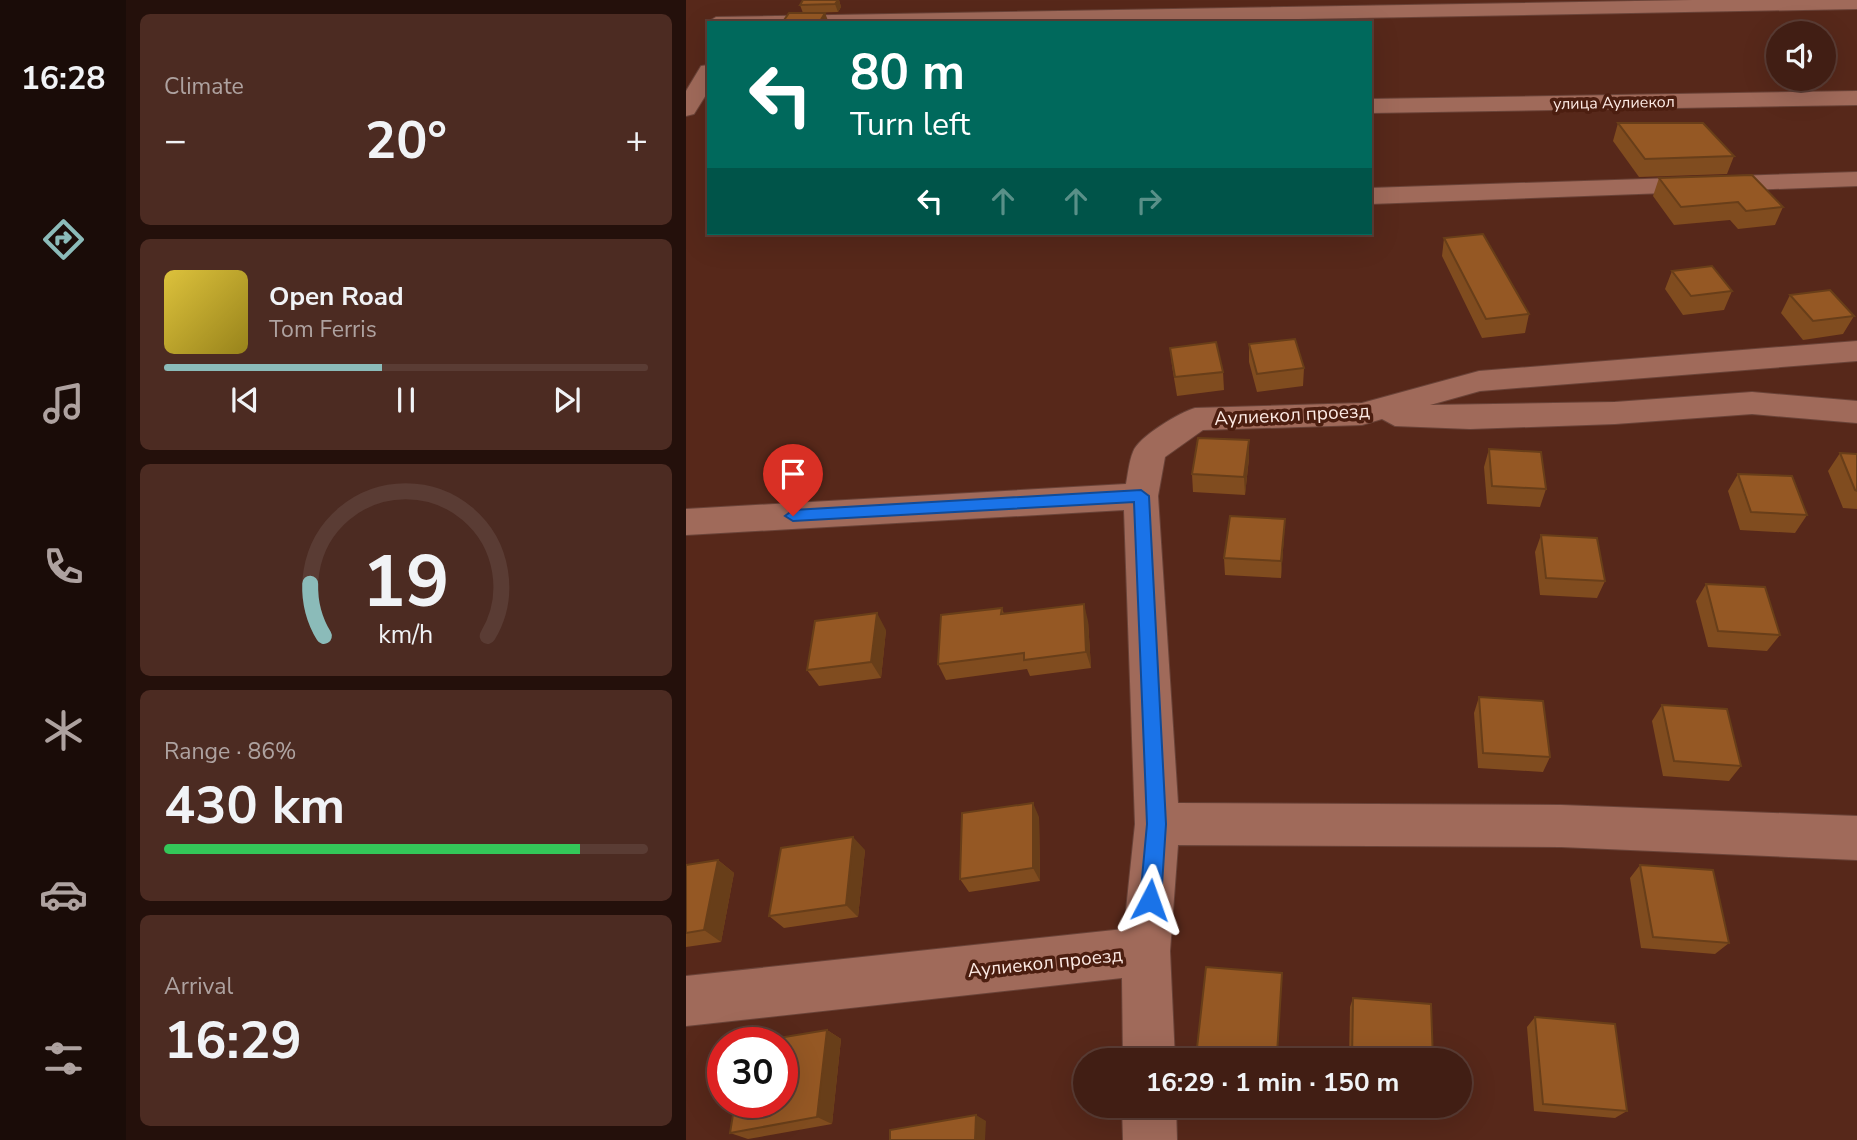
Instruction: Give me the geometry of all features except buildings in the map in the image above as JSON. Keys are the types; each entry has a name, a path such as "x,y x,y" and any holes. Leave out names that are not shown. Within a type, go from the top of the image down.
{"street":[{"path":"850,21 1857,3"},
{"path":"686,109 707,74"},
{"name":"улица Аулиекол","path":"1372,106 1857,98"},
{"path":"686,118 707,117"},
{"path":"1372,196 1857,179"},
{"name":"Аулиекол проезд","path":"686,1001 1146,951 1157,824 1141,496 1149,452 1195,419 1282,414 1362,414 1479,381 1857,351"},
{"path":"1362,414 1470,418 1615,413 1752,402 1857,412"},
{"path":"686,522 1141,496"},
{"path":"1157,824 1561,827 1857,838"},
{"path":"1146,951 1149,1048"},
{"path":"1149,1118 1150,1140"}],"route":[{"path":"793,516 1141,496 1157,824 1150,900"}]}
